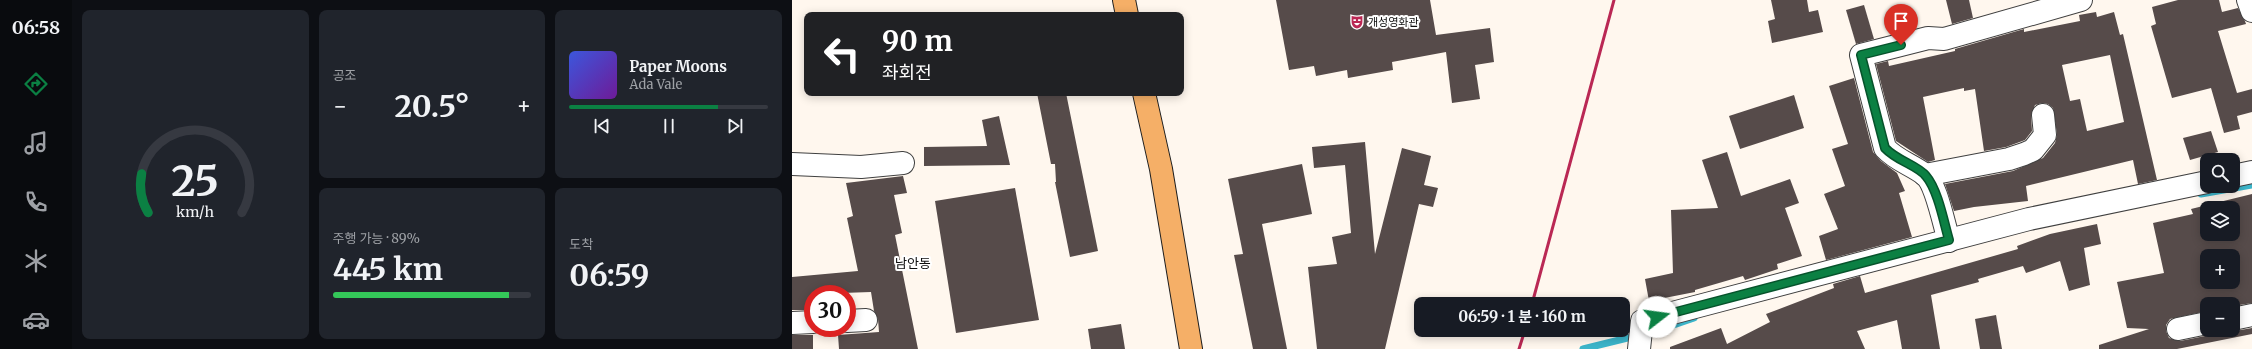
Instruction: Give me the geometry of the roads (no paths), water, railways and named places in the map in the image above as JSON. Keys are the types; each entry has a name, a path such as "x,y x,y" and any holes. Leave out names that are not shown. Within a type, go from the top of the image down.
{"main road":[{"path":"1124,0 1126,12"},
{"path":"1145,96 1161,169 1191,349"}],"street":[{"path":"1949,240 1932,186 1925,175 1893,157 1885,148 1861,55 1928,38 1944,39 2081,0"},
{"path":"2248,0 2252,12"},
{"path":"1925,175 2010,159 2033,150 2045,135 2042,115"},
{"path":"792,164 861,167 903,163"},
{"path":"2240,175 2252,172"},
{"path":"1640,340 1642,321 2029,219 2200,183"},
{"path":"2240,318 2252,315"},
{"path":"792,323 804,322"},
{"path":"2178,329 2200,324"}],"waterway":[{"path":"2201,194 2252,185"},
{"path":"1583,349 1656,331 1694,318"}],"railway":[{"path":"1534,297 1614,0"},
{"path":"1519,349 1523,337"}],"place":[{"name":"개성영화관","path":"1357,22"}],"district":[{"name":"남안동","path":"913,263"}]}
